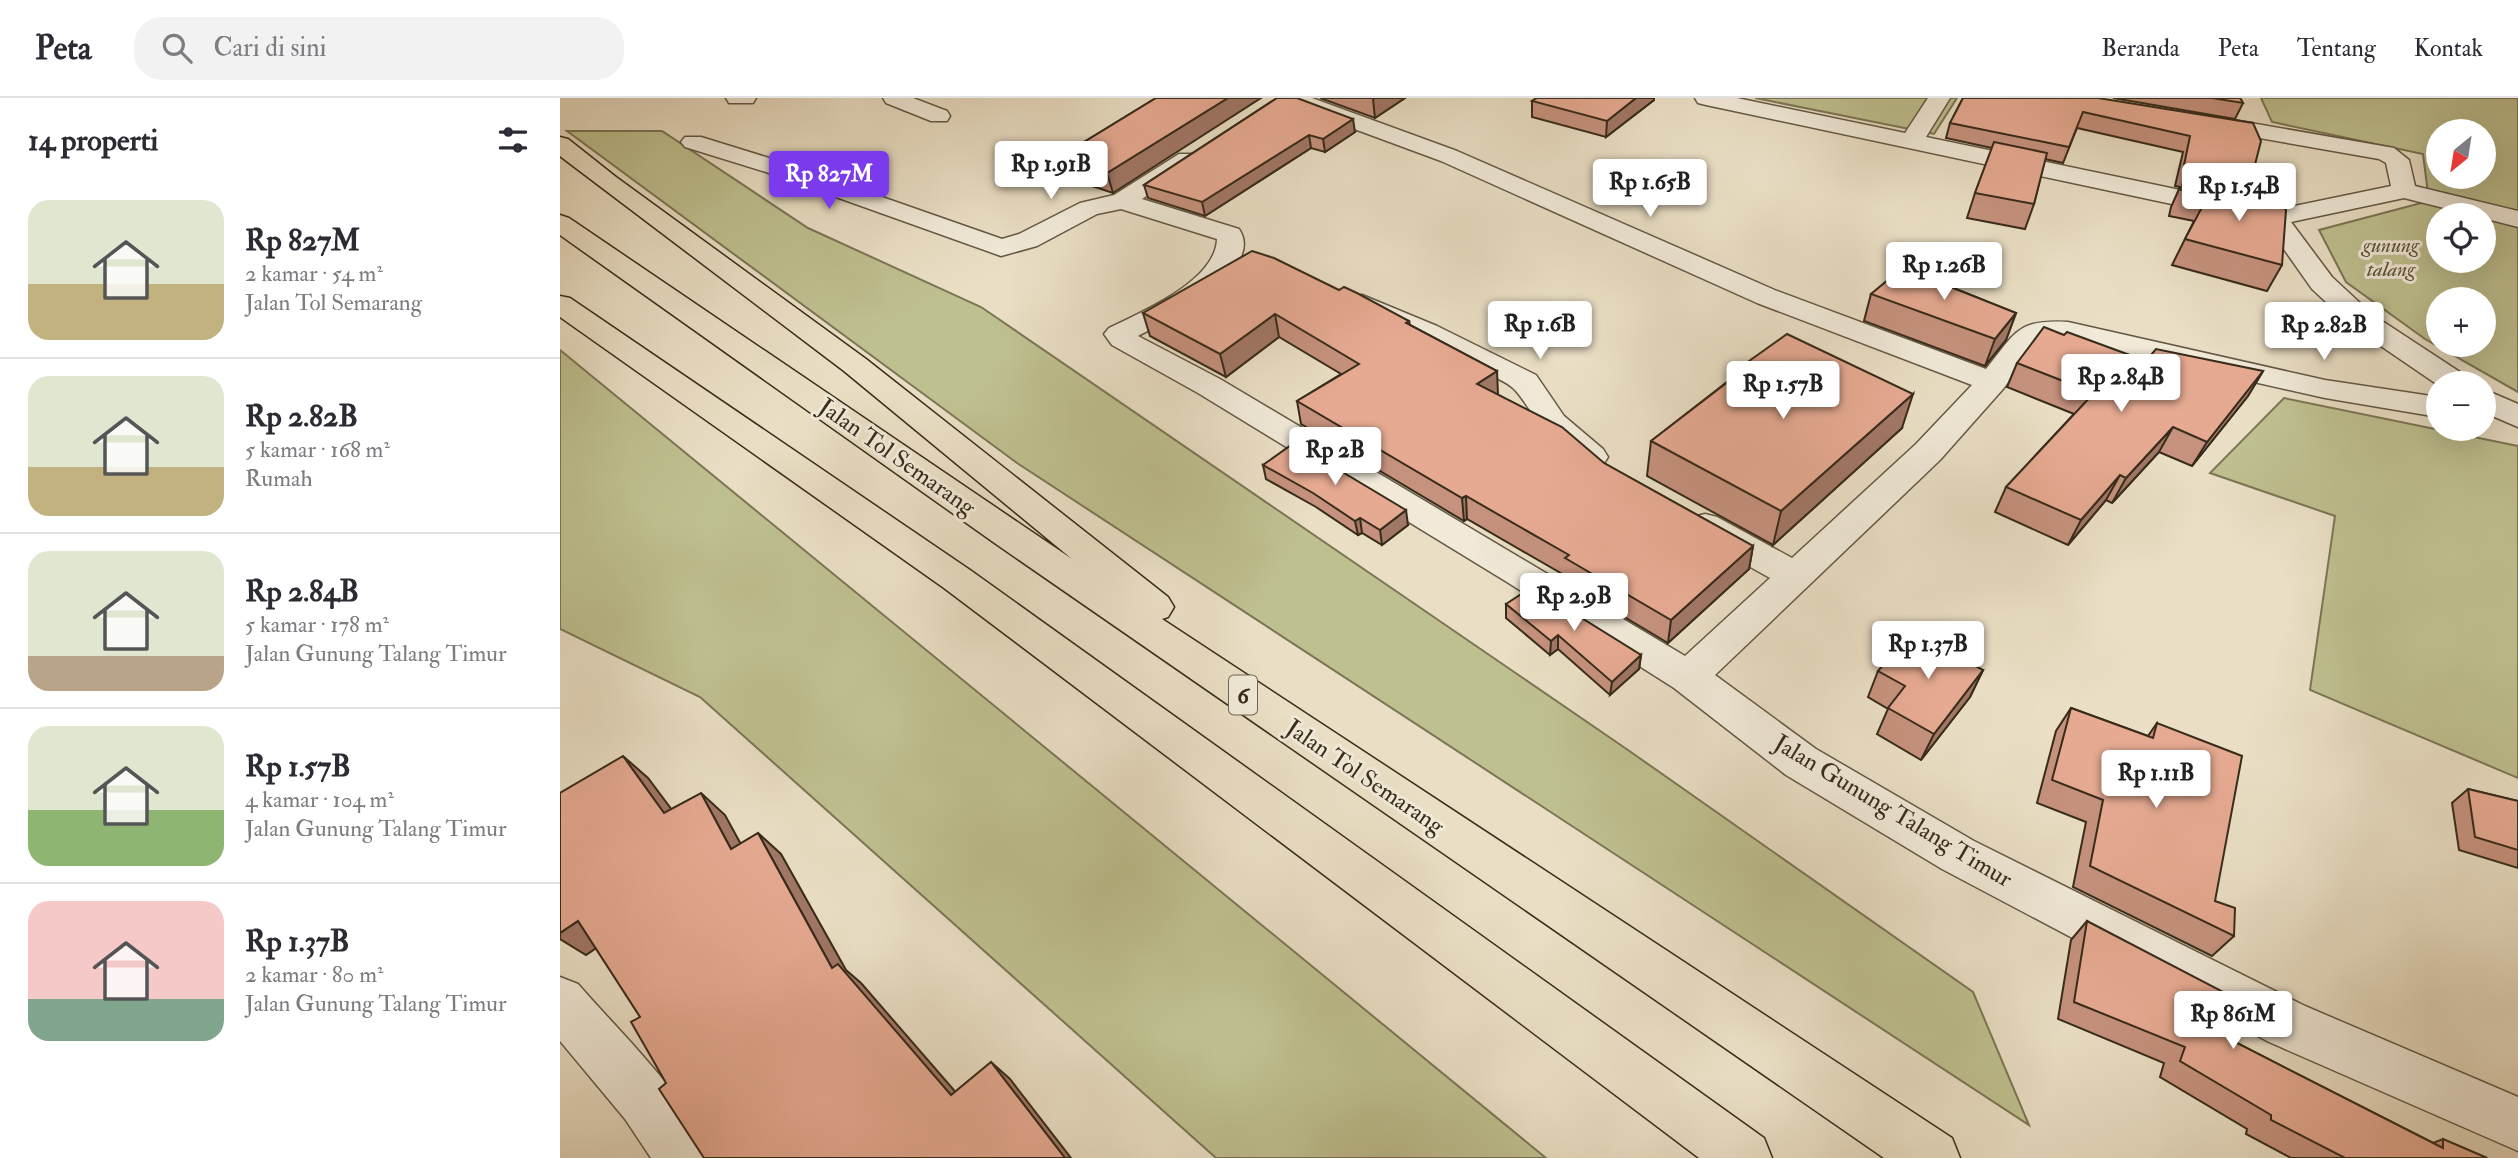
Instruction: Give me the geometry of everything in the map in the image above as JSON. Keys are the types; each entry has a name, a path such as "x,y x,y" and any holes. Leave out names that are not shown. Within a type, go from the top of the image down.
{"highway":[{"path":"560,144 607,182 855,365 1223,660 1334,756"},
{"name":"Jalan Tol Semarang","path":"560,223 998,528 1933,1158"},
{"path":"560,304 957,579 1744,1158"}],"street":[{"path":"737,98 745,98"},
{"path":"894,98 939,116"},
{"path":"1706,98 2275,218 2404,191 2518,219"},
{"path":"1911,142 1939,98"},
{"path":"1281,100 1449,156 1767,297 1992,382"},
{"path":"2182,118 2386,153 2397,160 2404,191"},
{"path":"693,142 774,167 1001,247 1028,240 1089,208 1122,201 1208,146"},
{"name":"Jalan Gunung Talang Timur","path":"1122,201 1230,235 1242,261 1119,334 1122,338 1209,386 1520,573 1688,677 1801,762 1958,855 2287,1024 2518,1124"},
{"path":"2275,218 2322,283 2363,321 2437,371"},
{"path":"1340,293 1427,332 1525,382 1553,423 1616,476"},
{"path":"1688,677 1928,452 1992,382 2026,339 2041,329 2068,331 2325,389 2426,405"},
{"path":"2496,406 2518,417"},
{"path":"2496,414 2518,417"},
{"path":"1675,510 1795,576"},
{"path":"560,1002 644,1100 684,1158"}],"green space":[{"path":"1755,98 1957,98 1934,134"},
{"name":"gunung talang","path":"2261,98 2518,98 2518,392 2496,379 2496,371 2481,371 2457,357 2496,357 2496,287 2426,287 2426,340 2346,282 2319,230 2429,201 2427,189 2496,189 2496,119 2426,119 2426,178 2423,154 2272,122"},
{"path":"567,131 662,131 808,228 981,307 1628,750 1973,992 2029,1125 1017,463"},
{"path":"560,350 1546,1158 1216,1158 700,697 560,629"},
{"path":"2284,398 2426,427 2426,441 2494,441 2518,446 2518,778 2310,690 2335,516 2210,473"}],"building":[{"path":"1156,98 1228,98 1107,173 1058,158"},
{"path":"1277,98 1297,98 1353,119 1323,139 1309,135 1202,202 1144,185"},
{"path":"1537,98 1636,98 1607,121 1532,101"},
{"path":"1963,98 2098,98 2253,123 2261,141 2250,184 2183,170 2190,136 2083,112 2069,147 1950,123"},
{"path":"2212,98 2240,98 2243,103"},
{"path":"1994,142 2047,153 2034,204 1975,193"},
{"path":"2183,181 2278,201 2286,210 2282,265 2185,239 2208,196 2181,190"},
{"path":"1252,251 1274,258 1339,290 1344,287 1357,293 1409,321 1406,323 1497,371 1477,384 1562,427 1604,463 1753,546 1671,620 1565,558 1569,555 1466,496 1462,498 1297,401 1359,364 1275,314 1220,354 1143,313"},
{"path":"1906,265 1952,283 1948,286 2016,313 1995,339 1871,294"},
{"path":"2044,327 2064,335 2067,332 2146,361 2156,349 2263,371 2207,442 2173,427 2126,478 2120,475 2081,520 2006,487 2094,393 2017,363"},
{"path":"1787,334 1913,394 1781,511 1651,441 1746,368 1742,366"},
{"path":"1294,443 1406,510 1380,530 1360,518 1355,521 1263,465"},
{"path":"1532,587 1641,655 1612,682 1558,635 1551,641 1506,604"},
{"path":"1912,631 1983,670 1934,734 1888,708 1905,686 1878,671"},
{"path":"2071,708 2153,738 2157,723 2242,756 2215,901 2235,908 2234,936 2090,866 2103,800 2052,780"},
{"path":"623,756 664,813 701,793 731,849 758,833 832,968 838,964 951,1095 991,1062 1065,1158 704,1158 659,1089 666,1083 631,1022 640,1017 578,921 560,933 560,793"},
{"path":"2468,789 2518,801 2518,850 2475,837"},
{"path":"2087,921 2231,996 2231,1040 2443,1148 2443,1139 2487,1158 2345,1158 2271,1120 2271,1115 2180,1061 2185,1047 2074,1002"}]}
